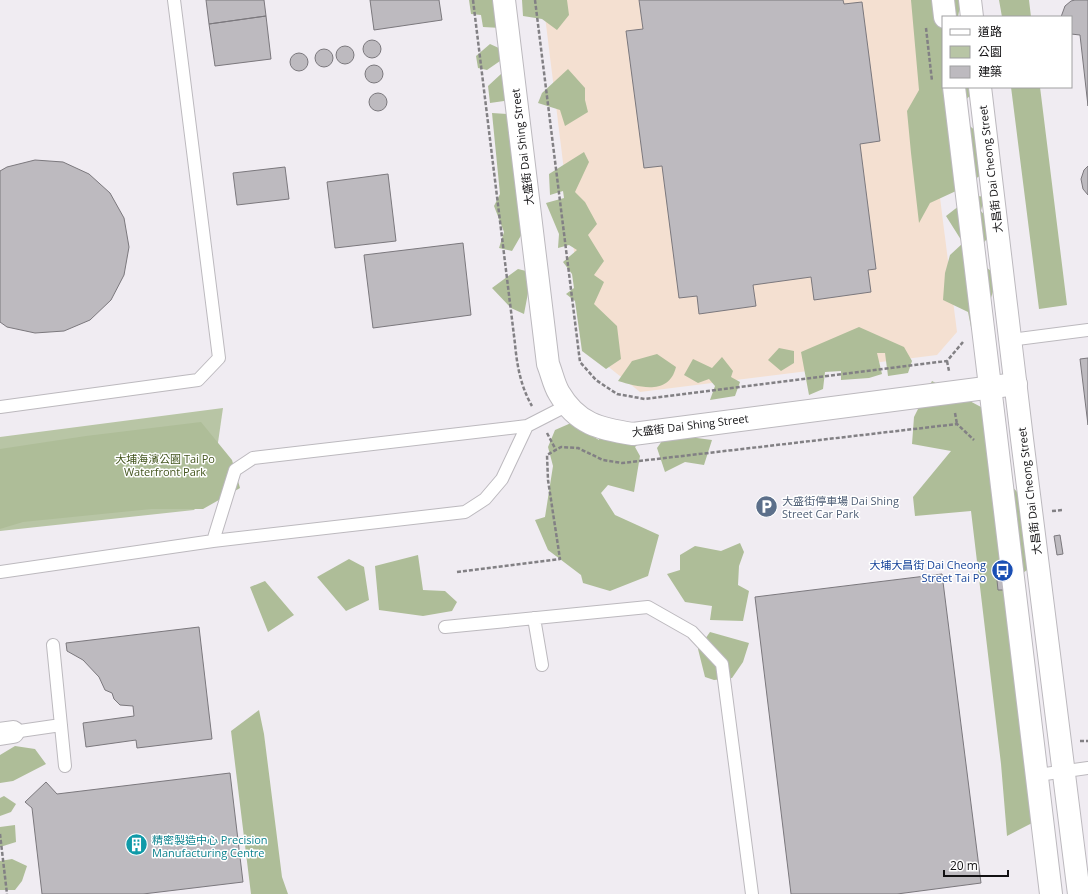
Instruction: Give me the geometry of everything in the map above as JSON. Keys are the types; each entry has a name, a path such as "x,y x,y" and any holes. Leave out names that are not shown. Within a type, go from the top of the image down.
{"street":[{"name":"大盛街 Dai Shing Street","path":"504,0 548,364 559,393 580,418 595,426 611,431 633,434 1016,384"},
{"path":"935,20 943,0"},
{"path":"970,0 972,16"},
{"path":"943,88 990,387 1038,775 1051,894"},
{"name":"大昌街 Dai Cheong Street","path":"980,88 1079,894"}],"lane":[{"path":"0,407 198,380 219,358 174,0"},
{"path":"1010,340 1088,330"},
{"path":"213,541 235,470 253,458 527,426 568,405"},
{"path":"0,572 213,541 465,512 485,498 502,479 527,426"},
{"path":"445,627 648,607 692,632 722,664 752,894"},
{"path":"534,618 542,665"},
{"path":"53,645 65,766"},
{"path":"7,733 61,725"},
{"path":"1038,775 1088,768"}],"path":[{"path":"472,0 517,363 526,395 556,450"},
{"path":"535,0 580,362 596,380 617,394 645,398 947,361 964,340"},
{"path":"935,20 942,79"},
{"path":"457,572 560,560 548,480 547,455 561,447 578,448 603,460 622,463 957,424 978,444"},
{"path":"1050,512 1063,510"},
{"path":"0,834 7,894"}],"shaded area":[{"path":"543,0 915,0 957,332 937,355 640,392 586,349"}],"green space":[{"path":"469,0 496,0 501,28 483,27 481,15 471,14"},
{"path":"522,0 567,0 569,15 557,30 542,19 523,16"},
{"path":"911,0 961,0 958,16 942,16 942,88 971,88 972,94 961,104 965,122 977,132 983,174 956,191 930,203 919,223 907,111 919,90"},
{"path":"999,0 1029,0 1031,16 1002,16"},
{"path":"490,44 501,49 500,61 487,70 478,68 476,56"},
{"path":"568,69 585,88 585,100 588,112 565,126 560,110 538,103 542,93"},
{"path":"501,74 509,90 504,101 490,103 488,86"},
{"path":"1011,88 1040,88 1067,305 1039,309"},
{"path":"492,113 507,114 534,213 512,251 499,248 504,232 494,206 500,194"},
{"path":"584,152 589,162 575,192 585,202 597,224 588,235 604,261 594,275 604,282 594,304 617,326 621,359 606,369 582,351 575,301 566,294 574,288 572,274 563,262 577,250 569,245 558,248 559,234 546,203 564,198 563,191 550,195 549,174"},
{"path":"973,195 984,197 981,211 985,216 991,234 981,246 987,268 998,276 990,301 971,327 968,312 943,300 945,273 950,255 963,243 946,216"},
{"path":"518,269 530,272 524,314 511,308 492,288"},
{"path":"859,327 904,347 912,361 908,373 888,376 885,353 877,353 882,374 869,378 841,380 841,371 825,372 823,389 809,395 801,352"},
{"path":"779,348 794,351 794,363 781,371 768,360"},
{"path":"657,354 676,367 672,376 667,382 660,386 644,387 618,381 632,361"},
{"path":"722,357 733,371 731,377 740,382 735,396 710,400 715,386 709,379 698,383 684,375 693,359 712,368"},
{"path":"932,381 981,407 1009,483 1019,494 1030,568 1007,584 1014,636 1035,666 1017,683 1036,821 1007,836 1001,764 971,511 915,516 913,497 951,451 912,444 914,417"},
{"name":"大埔海濱公園 Tai Po Waterfront Park","path":"223,408 213,477 200,504 194,510 0,531 0,437"},
{"path":"594,416 642,440 635,447 640,456 634,492 608,485 601,493 615,515 659,535 648,576 610,591 583,583 581,575 548,550 535,520 545,517 553,466 548,447 555,430 571,423 599,440"},
{"name":"大埔海濱公園 Tai Po Waterfront Park","path":"201,422 232,460 240,488 203,509 151,509 23,522 0,529 0,449 86,436"},
{"path":"667,434 712,440 704,465 685,462 665,472 657,448"},
{"path":"740,543 744,552 739,566 738,585 749,591 743,621 710,620 712,606 685,602 667,574 680,570 680,555 695,546 721,551"},
{"path":"418,555 423,590 445,591 457,602 452,611 423,616 379,610 375,566"},
{"path":"349,559 364,567 369,600 346,611 317,577"},
{"path":"265,581 294,615 268,632 250,587"},
{"path":"710,632 749,643 743,662 732,678 714,680 705,677 698,649"},
{"path":"259,710 264,734 282,877 288,894 251,894 231,731"},
{"path":"15,746 35,749 46,764 13,781 0,783 0,755"},
{"path":"4,796 16,804 11,812 0,816 0,798"},
{"path":"15,825 16,842 0,847 0,827"},
{"path":"12,859 27,866 22,881 15,890 0,890 0,861"}],"building":[{"path":"206,0 264,0 266,16 209,24"},
{"path":"370,0 439,0 442,20 374,30"},
{"path":"639,0 843,0 844,4 862,2 880,141 860,144 876,269 868,270 871,292 814,300 811,277 753,285 756,306 699,314 697,296 679,298 662,166 644,168 626,31 643,29"},
{"path":"1088,0 1088,106 1080,35 1072,34 1072,16 1061,16 1065,6 1071,1"},
{"path":"266,16 271,59 215,66 209,24"},
{"path":"368,40 376,40 381,45 379,56 376,58 368,58 363,53 363,45"},
{"path":"341,46 349,46 354,51 352,62 349,64 341,64 336,59 336,51"},
{"path":"320,49 328,49 333,54 331,65 328,67 320,67 315,62 315,54"},
{"path":"295,53 303,53 308,58 306,69 303,71 295,71 290,66 290,58"},
{"path":"370,65 378,65 383,70 381,81 378,83 370,83 365,78 365,70"},
{"path":"374,93 382,93 387,98 385,109 382,111 374,111 369,106 369,98"},
{"path":"35,160 63,162 89,174 110,193 124,218 129,247 124,275 111,300 90,320 64,331 35,333 7,327 0,322 0,171 7,167"},
{"path":"1088,166 1088,195 1083,189 1081,179 1084,170"},
{"path":"285,167 289,199 237,205 233,173"},
{"path":"388,174 396,241 335,248 327,182"},
{"path":"463,243 471,315 373,328 364,255"},
{"path":"1088,358 1088,425 1080,359"},
{"path":"1060,535 1063,554 1057,555 1054,536"},
{"path":"1002,570 1005,590 998,590 996,571"},
{"path":"942,574 981,883 897,894 791,894 755,597"},
{"path":"199,627 212,739 137,748 136,740 86,747 83,723 134,716 133,706 120,705 114,699 112,693 105,690 99,677 83,660 67,651 66,643"},
{"name":"精密製造中心 Precision Manufacturing Centre","path":"230,773 243,882 143,894 42,894 32,808 25,802 46,782 57,794"}],"place":[{"name":"大盛街停車場 Dai Shing Street Car Park","path":"767,506"},
{"name":"大埔大昌街 Dai Cheong Street Tai Po","path":"1002,570"},
{"name":"精密製造中心 Precision Manufacturing Centre","path":"137,845"}]}
